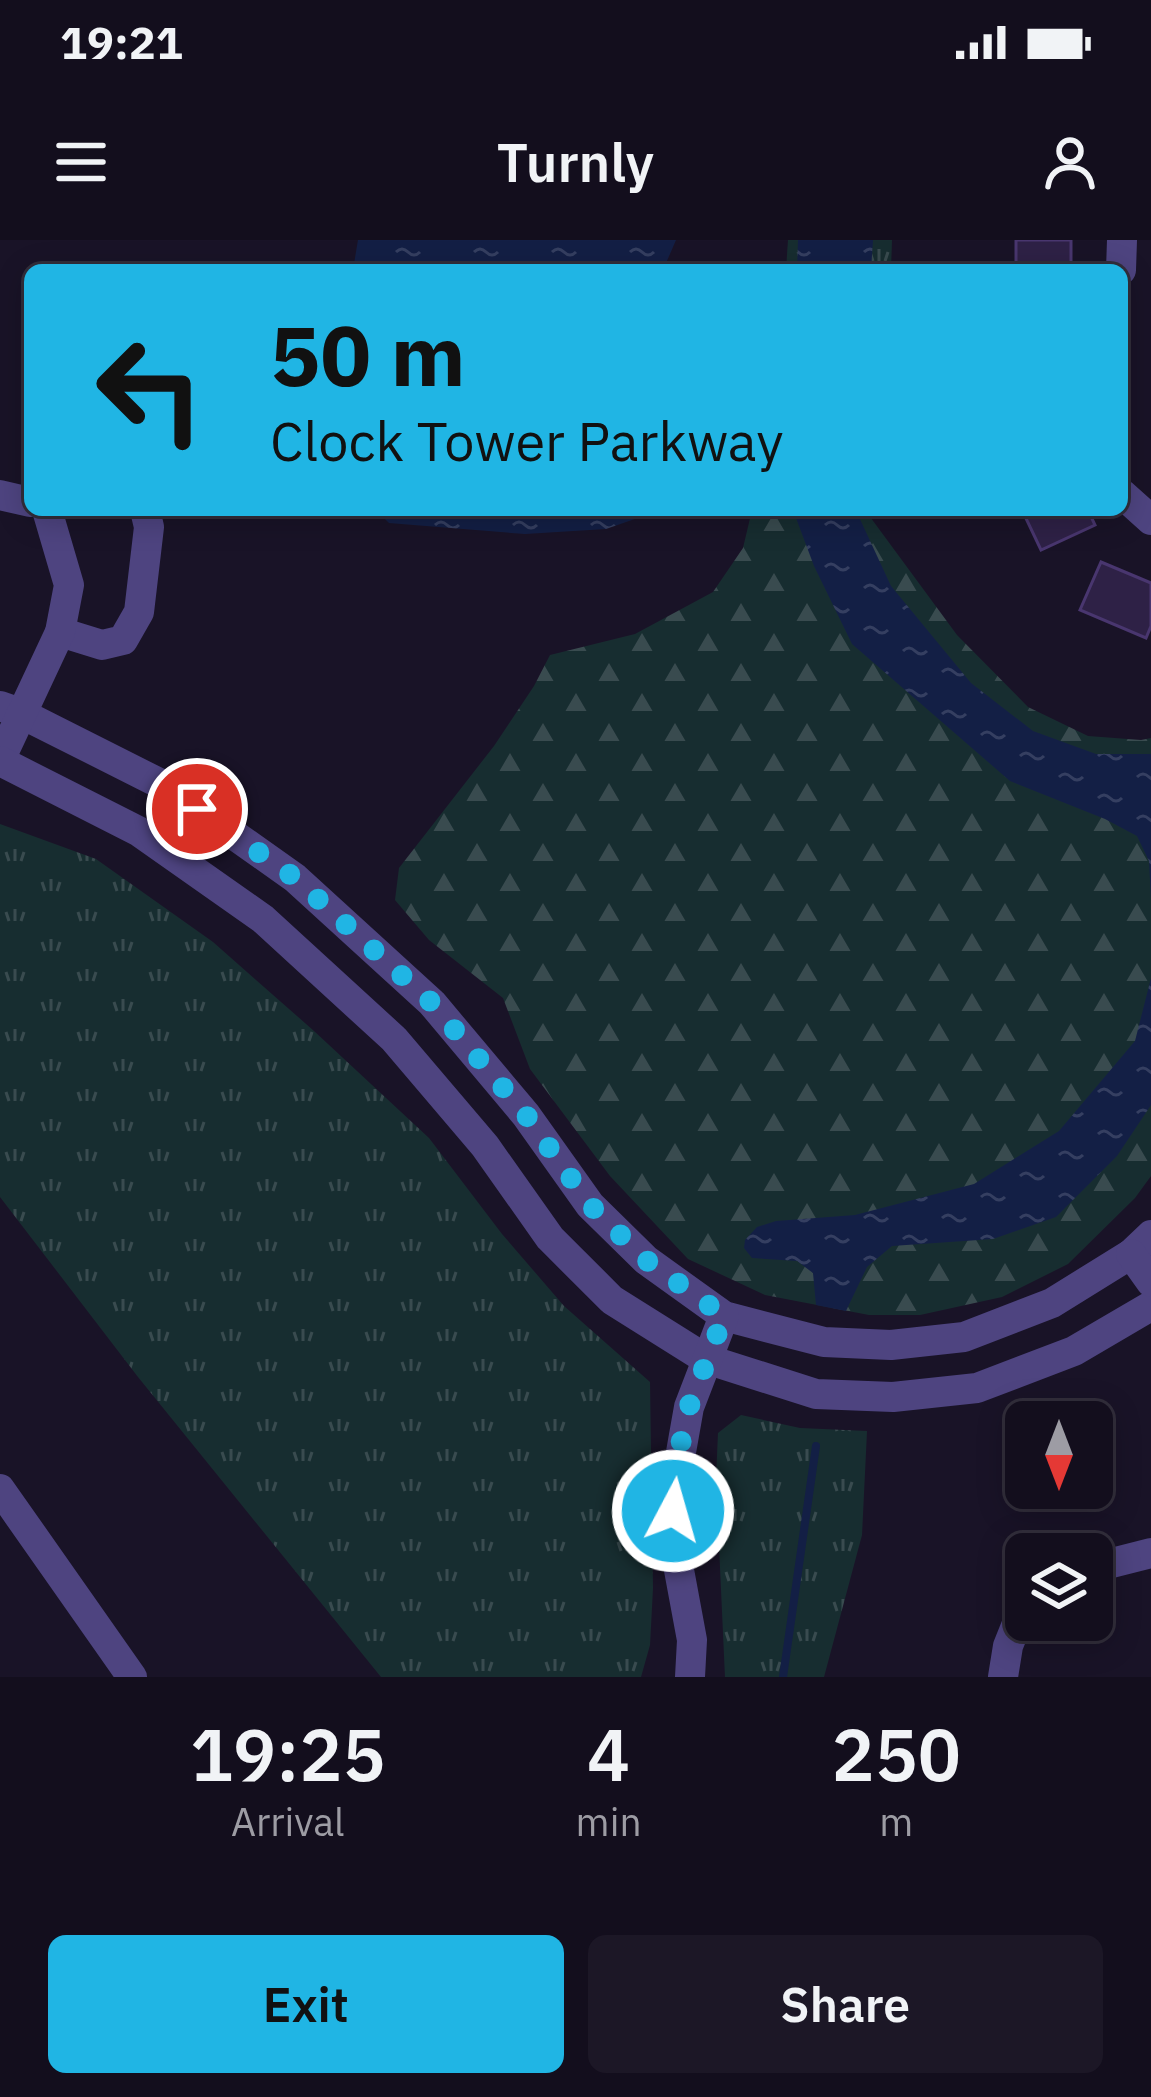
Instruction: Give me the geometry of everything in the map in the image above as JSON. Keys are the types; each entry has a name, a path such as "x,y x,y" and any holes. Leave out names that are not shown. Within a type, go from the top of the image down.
{"street":[{"path":"1128,499 1151,520"},
{"path":"49,516 69,585 60,632 10,710 0,761 138,831 262,919 394,1040 485,1146 550,1238 612,1300 706,1359 816,1394 893,1397 976,1388 1074,1351 1151,1306"},
{"path":"60,632 102,645 123,640 139,612 146,516"},
{"path":"10,710 165,786 295,878 432,1003 526,1115 590,1205 646,1260 724,1316 824,1342 891,1345 964,1337 1052,1304 1141,1245 1151,1282"},
{"path":"262,919 295,878"},
{"path":"690,1677 692,1640 679,1579 673,1511 689,1407 724,1316"},
{"path":"0,1489 132,1677"},
{"path":"1113,1563 1151,1553"},
{"path":"1004,1677 1010,1641"}],"green space":[{"path":"788,240 892,240 891,264 786,264"},
{"path":"751,516 869,516 957,635 1028,707 1088,736 1151,738 1151,1176 1068,1264 1002,1297 920,1315 869,1315 765,1295 688,1259 610,1176 530,1069 503,998 429,940 395,900 399,868 494,746 550,655 635,634 713,592 743,548"},
{"path":"0,824 96,859 213,942 429,1138 564,1306 650,1382 653,1588 650,1645 641,1677 381,1677 138,1377 0,1197"},
{"path":"741,1415 800,1428 867,1431 862,1535 824,1677 725,1677 718,1433"}],"water":[{"path":"358,240 676,240 666,264 354,264"},
{"path":"798,240 873,240 871,264 797,264"},
{"path":"382,516 643,516 606,529 525,534 389,523"},
{"path":"795,516 859,516 891,586 971,683 1033,731 1096,754 1151,754 1151,899 1149,861 1137,836 1010,781 852,644"},
{"path":"1151,978 1151,1105 1117,1156 1056,1217 993,1239 892,1246 867,1267 846,1311 816,1305 813,1273 797,1261 752,1258 744,1248 757,1227 776,1221 855,1215 974,1184 1059,1131 1135,1041"}],"building":[{"path":"1016,240 1071,240 1071,264 1016,264"},
{"path":"1025,516 1091,516 1095,525 1041,550"},
{"path":"1101,562 1151,583 1151,626 1146,638 1080,610"}],"waterway":[{"path":"783,1677 816,1446"}],"route":[{"path":"197,809 295,878 432,1003 526,1115 590,1205 646,1260 724,1316 689,1407 673,1511"}]}
